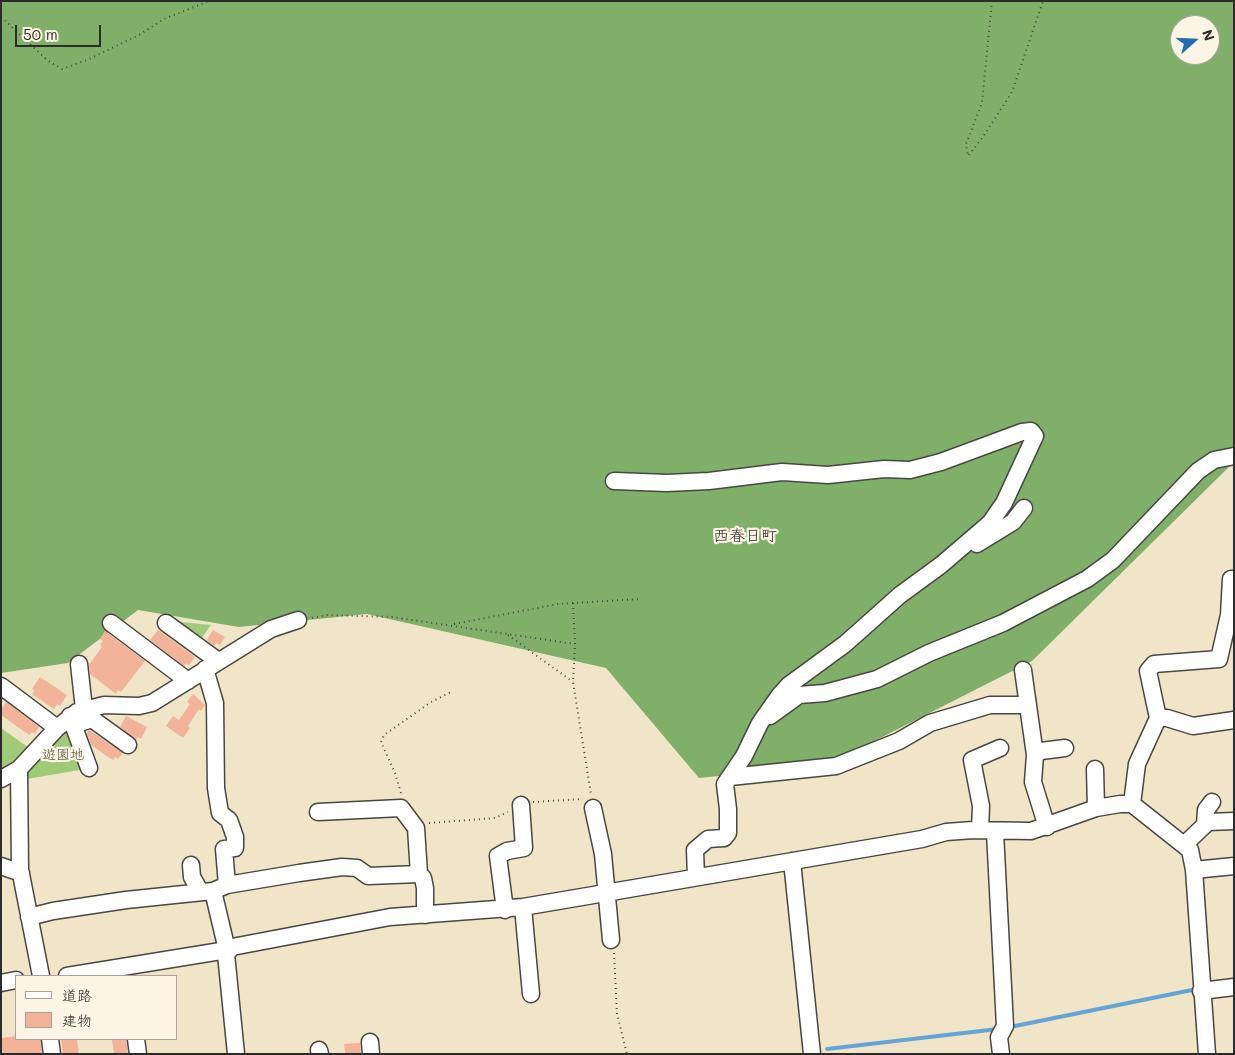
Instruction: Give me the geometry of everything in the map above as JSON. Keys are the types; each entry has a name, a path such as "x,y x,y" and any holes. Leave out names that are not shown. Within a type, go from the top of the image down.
{"street":[{"path":"614,480 667,483 725,480 782,472 828,475 884,469 910,470 940,462 1022,432 1031,431 1035,436 1004,503 990,523 943,564"},
{"path":"760,723 799,695 825,693 877,679 929,653 1003,623 1087,580 1113,560 1198,471 1214,460 1234,456"},
{"path":"696,876 695,850 708,839 724,838 728,833 725,784 744,756 760,723 789,685 845,644 900,595 943,564 1013,522 1024,508"},
{"path":"1132,804 1137,764 1158,718 1148,671 1154,664 1219,659 1229,615 1230,579 1234,579"},
{"path":"1,779 19,769 71,720 104,705 139,706 152,704 271,629 298,620"},
{"path":"111,623 188,681"},
{"path":"166,623 212,665 216,788 220,813 229,820 235,848 224,849 213,889 227,950 236,1054"},
{"path":"79,664 71,720 89,768"},
{"path":"1023,670 1035,755 1033,782 1047,827"},
{"path":"1,686 71,720 92,719 128,745"},
{"path":"730,777 836,766 898,741 930,723 990,704 1028,705"},
{"path":"1158,718 1167,718 1194,726 1234,720"},
{"path":"1000,748 972,760 980,806 988,831 1005,1026 999,1036 1001,1054"},
{"path":"1035,755 1042,751 1065,748"},
{"path":"19,769 21,873 41,975"},
{"path":"1095,769 1096,808"},
{"path":"1205,825 1206,810 1212,802"},
{"path":"593,803 608,893 611,940"},
{"path":"79,975 129,971 227,950 232,947 371,920 505,910 922,839 946,832 1031,831 1047,827 1096,808 1132,804 1185,844 1190,850 1194,870 1196,920 1207,1054"},
{"path":"505,910 498,856 507,851 524,848 521,805"},
{"path":"318,812 401,808 416,828 419,874 423,878 425,888 425,915"},
{"path":"1185,844 1208,822 1234,821"},
{"path":"792,861 812,1054"},
{"path":"191,865 192,877 213,889"},
{"path":"1,866 21,873"},
{"path":"1194,870 1234,866"},
{"path":"29,918 53,911 213,889 342,867 357,868 368,876 419,874"},
{"path":"528,906 523,968 531,994"},
{"path":"1,983 15,980"},
{"path":"1202,991 1234,987"},
{"path":"50,1040 52,1054"},
{"path":"136,1040 138,1054"}],"path":[{"path":"1,17 47,60 62,69 130,39 164,19 209,1"},
{"path":"992,1 982,103 966,144 968,156 983,137 1012,92 1043,1"},
{"path":"452,625 558,604 639,599"},
{"path":"416,828 422,824 495,818 521,805 551,800 593,803 573,682 575,644 573,603"},
{"path":"298,620 327,615 392,617 575,644"},
{"path":"507,634 573,682"},
{"path":"401,808 401,795 395,772 381,742 384,734 432,702 451,692"},
{"path":"611,940 617,1014 627,1054"}],"green space":[{"path":"1,1 1234,1 1234,462 1032,661 827,765 699,778 606,668 367,614 239,627 138,610 68,663 1,673"},
{"path":"171,621 211,625 199,642"},
{"name":"遊園地","path":"70,724 86,769 21,780 32,764"},
{"path":"1,728 29,748 13,763 14,766 1,774"}],"building":[{"path":"158,630 195,657 189,665 186,663 184,666 150,640"},
{"path":"213,630 225,637 220,645 217,643 214,646 207,640"},
{"path":"105,631 145,661 121,692 118,690 116,694 90,674 89,665 102,647 100,645 103,641 100,639"},
{"path":"40,677 67,695 60,706 57,704 54,709 32,694 35,690 32,689"},
{"path":"193,694 205,705 201,711 199,709 183,738 166,726 173,716 179,720 190,704 187,702"},
{"path":"6,702 39,727 35,734 32,732 29,735 1,715 1,710"},
{"path":"126,716 147,727 141,739 138,737 136,740 120,727"},
{"path":"89,730 123,753 118,759 115,757 113,760 91,745 87,733"},
{"path":"15,1036 15,1040 40,1040 42,1054 1,1054 1,1038"},
{"path":"61,1040 77,1040 79,1054 63,1054"},
{"path":"112,1040 126,1040 128,1054 114,1054"},
{"path":"360,1043 361,1054 345,1053 344,1044"}],"waterway":[{"path":"1010,1027 1197,989"},
{"path":"827,1049 998,1029"}],"district":[{"name":"西春日町","path":"745,536"}]}
